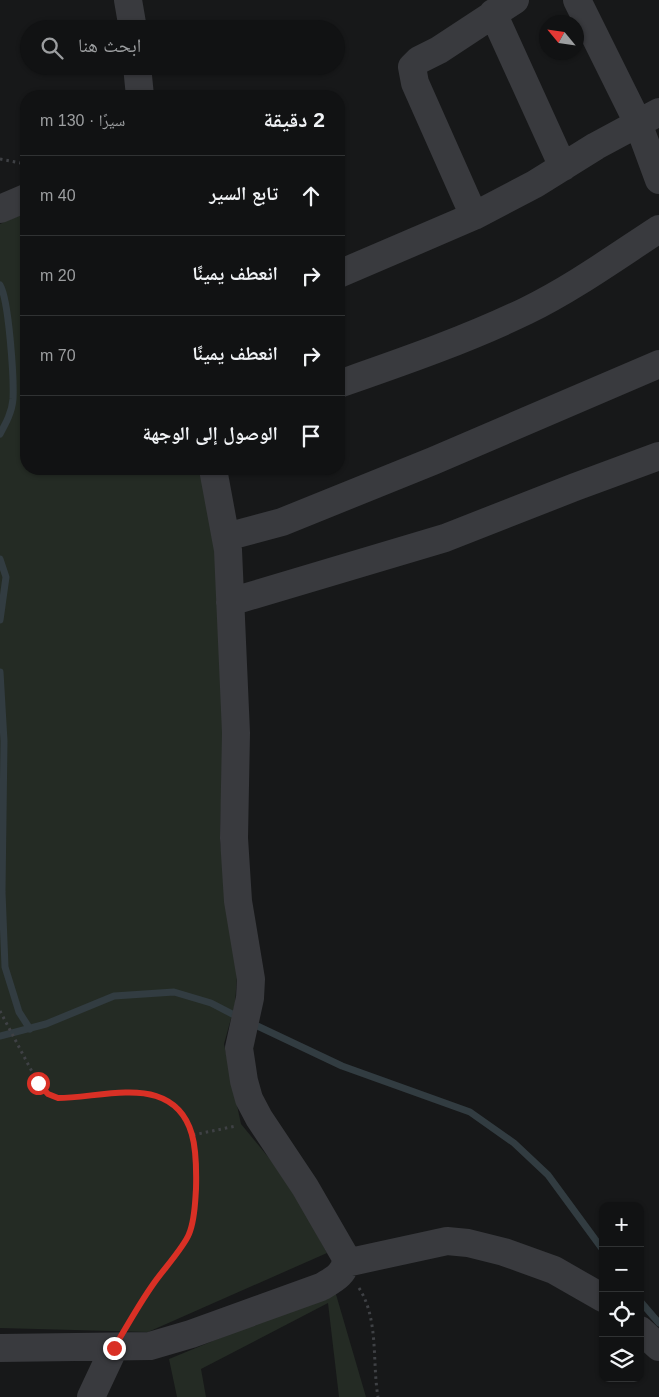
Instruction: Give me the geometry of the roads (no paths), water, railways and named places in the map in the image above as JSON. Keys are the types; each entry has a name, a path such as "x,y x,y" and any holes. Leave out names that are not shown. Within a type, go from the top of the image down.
{"street":[{"path":"577,0 648,117 659,180"},
{"path":"474,216 412,71 412,67 419,60 439,50 504,7 563,167"},
{"path":"138,75 139,90"},
{"path":"345,271 474,216 535,184 648,117"},
{"path":"0,209 20,201"},
{"path":"345,382 414,358 528,310 592,273 659,229"},
{"path":"226,538 282,522 433,461 659,364"},
{"path":"230,602 445,538 659,456"},
{"path":"214,475 226,538 230,602 236,733 234,838 238,901 251,979 250,998 239,1048 244,1081 249,1099 259,1118 304,1187 342,1251 344,1268"},
{"path":"0,1348 114,1348 150,1346 191,1334 321,1287 344,1268 448,1241 468,1243 504,1252 554,1270 599,1296"},
{"path":"644,1334 659,1347"},
{"path":"91,1397 114,1348"}],"waterway":[{"path":"0,285 6,306 12,358 13,389 11,408 0,434"},
{"path":"0,559 6,577 0,620"},
{"path":"0,672 4,741 2,892 5,967 19,1012 30,1029"},
{"path":"0,1036 46,1024 114,996 174,992 211,1003 240,1018"},
{"path":"249,1022 342,1066 470,1112 514,1143 548,1175 601,1247"},
{"path":"644,1306 659,1323"}]}
